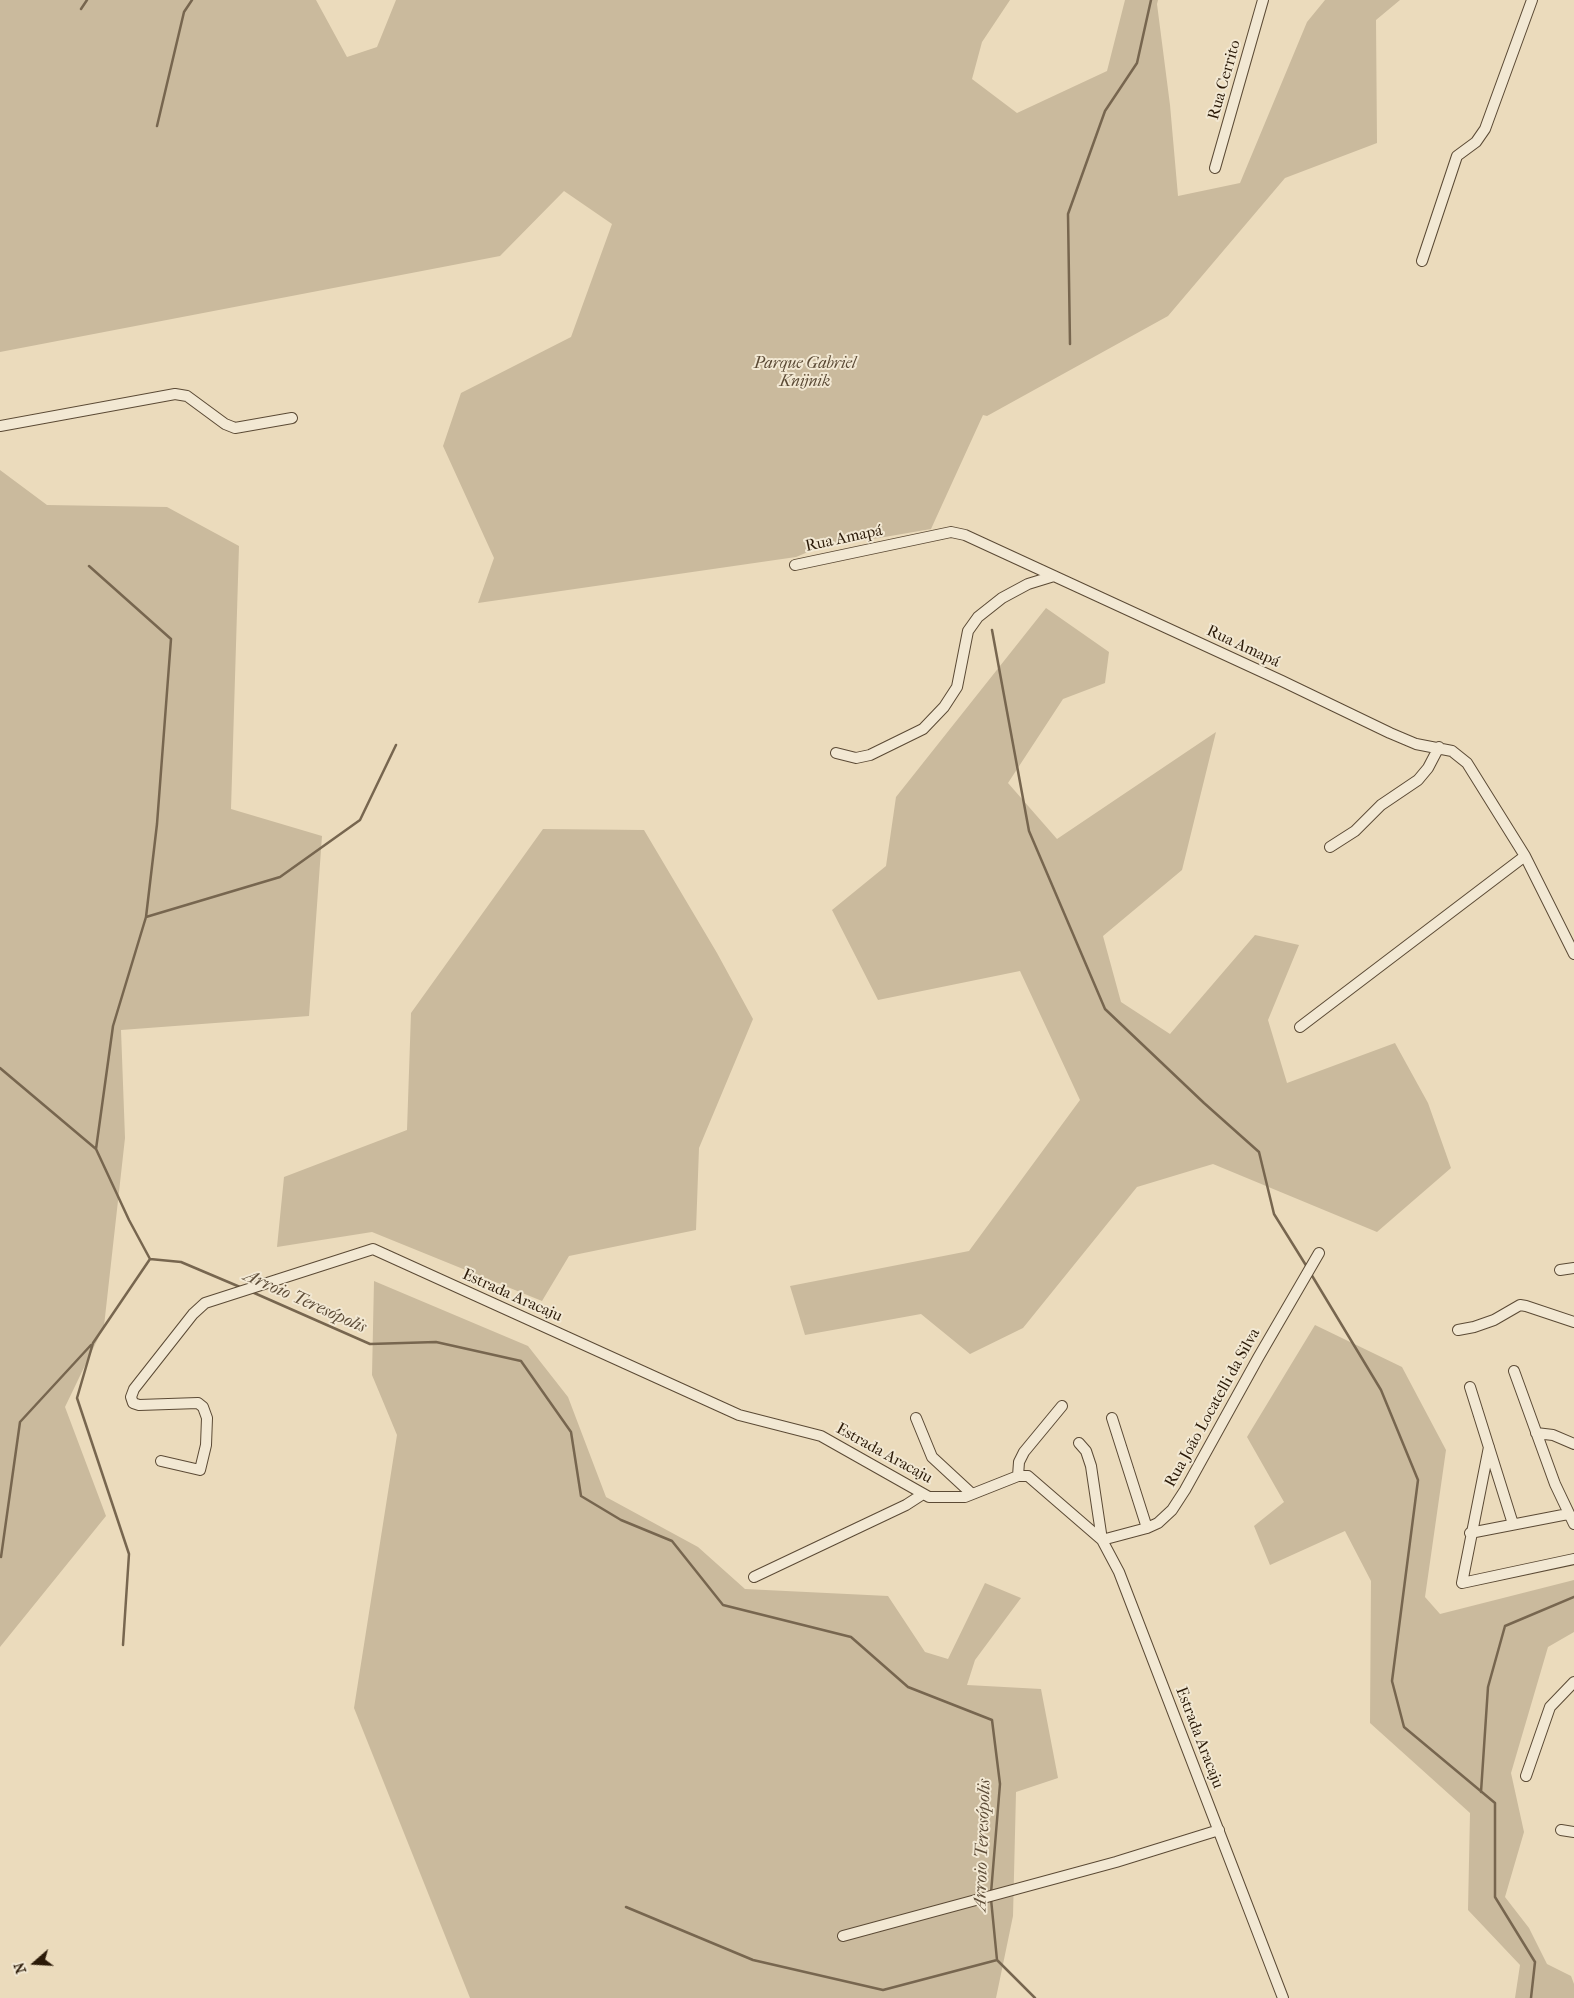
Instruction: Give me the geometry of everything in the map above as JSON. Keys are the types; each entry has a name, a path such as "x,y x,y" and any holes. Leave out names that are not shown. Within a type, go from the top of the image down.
{"street":[{"name":"Rua Cerrito","path":"1215,168 1263,0"},
{"path":"1422,260 1457,156 1476,142 1485,129 1532,0"},
{"path":"0,426 175,394 187,396 225,424 235,428 292,418"},
{"name":"Rua Amapá","path":"795,565 951,532 964,535 1390,733 1416,744 1452,751 1467,763 1525,856 1574,954"},
{"path":"836,753 856,758 870,755 923,729 944,707 957,687 968,632 978,617 1002,598 1028,584 1054,576"},
{"path":"1330,847 1356,831 1381,805 1418,780 1428,768 1439,748"},
{"path":"1300,1026 1525,856"},
{"name":"Estrada Aracaju","path":"161,1461 200,1470 206,1445 206,1418 203,1407 198,1403 139,1405 133,1403 131,1397 134,1388 193,1314 205,1303 373,1249 739,1415 821,1436 930,1497 965,1497 1018,1476 1028,1476 1102,1540 1119,1572 1283,1998"},
{"name":"Rua João Locatelli da Silva","path":"1102,1540 1147,1528 1158,1523 1172,1510 1186,1490 1258,1358 1319,1253"},
{"path":"1560,1270 1574,1268"},
{"path":"1458,1330 1474,1328 1520,1306 1526,1306 1574,1322"},
{"path":"1514,1371 1555,1484 1574,1524"},
{"path":"1470,1387 1513,1524"},
{"path":"1018,1476 1019,1462 1024,1452 1062,1406"},
{"path":"916,1418 932,1457 972,1494"},
{"path":"1112,1418 1147,1528"},
{"path":"1536,1433 1553,1434 1574,1444"},
{"path":"1079,1443 1086,1451 1091,1466 1102,1540"},
{"path":"1489,1447 1470,1533 1462,1583 1574,1559"},
{"path":"754,1577 897,1509 923,1494"},
{"path":"1470,1533 1568,1514"},
{"path":"1526,1776 1550,1707 1574,1682"},
{"path":"843,1936 1116,1862 1218,1830"},
{"path":"1561,1830 1574,1832"}],"green space":[{"name":"Parque Gabriel Knijnik","path":"0,0 316,0 347,57 377,47 396,0 1010,0 982,42 972,79 1017,113 1107,71 1125,0 1158,0 1178,196 1240,183 1307,22 1325,0 1400,0 1376,20 1377,143 1285,178 1168,316 987,416 983,415 931,529 815,549 796,557 478,603 494,558 443,446 461,393 571,337 612,224 564,191 500,256 0,352"},
{"path":"0,470 47,505 167,507 239,546 231,809 322,836 309,1016 121,1030 125,1138 104,1326 65,1407 106,1516 0,1647"},
{"path":"1046,608 1109,652 1105,683 1063,699 1008,783 1057,839 1216,732 1182,870 1103,936 1121,1002 1170,1034 1255,935 1299,945 1268,1020 1287,1083 1395,1043 1428,1103 1451,1168 1377,1232 1213,1164 1137,1187 1023,1328 970,1354 921,1314 805,1335 790,1286 969,1251 1080,1100 1020,971 878,1000 832,910 886,866 896,797"},
{"path":"543,829 644,830 717,953 753,1019 699,1148 696,1230 569,1256 542,1301 372,1232 277,1247 284,1177 407,1130 411,1013"},
{"path":"374,1281 528,1346 568,1397 606,1497 698,1547 745,1589 888,1596 925,1652 948,1659 985,1583 1021,1598 975,1660 967,1685 1041,1689 1058,1778 1016,1792 1013,1916 996,1998 470,1998 354,1708 397,1435 372,1375"},
{"path":"1315,1325 1402,1367 1446,1450 1425,1597 1440,1614 1574,1580 1574,1632 1548,1647 1511,1773 1524,1832 1505,1897 1529,1928 1547,1964 1571,1976 1574,1984 1574,1998 1515,1998 1520,1965 1468,1910 1470,1813 1370,1723 1371,1581 1345,1531 1270,1565 1254,1526 1284,1502 1247,1437"}],"waterway":[{"path":"81,9 87,0"},
{"path":"157,126 184,12 192,0"},
{"path":"1070,344 1068,214 1105,111 1137,63 1151,0"},
{"path":"89,566 171,639 157,824 146,917 113,1026 96,1149"},
{"path":"992,630 1029,831 1105,1009 1204,1103 1259,1152 1274,1214 1307,1267"},
{"path":"146,917 280,877 360,820 396,745"},
{"name":"Arroio Teresópolis","path":"0,1068 96,1149 129,1220 150,1259 181,1262 240,1287"},
{"path":"123,1645 129,1554 77,1398 93,1343 150,1259"},
{"path":"1311,1274 1381,1390 1418,1480 1392,1681 1404,1727 1495,1803 1495,1897 1535,1962 1531,1998"},
{"name":"Arroio Teresópolis","path":"252,1292 370,1344 436,1342 521,1361 571,1432 581,1496 621,1520 672,1541 723,1605 851,1637 908,1687 992,1720 1000,1784 991,1893"},
{"path":"1,1557 20,1422 91,1345"},
{"path":"1481,1792 1488,1687 1505,1626 1574,1597"},
{"name":"Arroio Teresópolis","path":"991,1899 997,1960 1035,1998"},
{"path":"626,1907 753,1960 883,1990 997,1960"}]}
